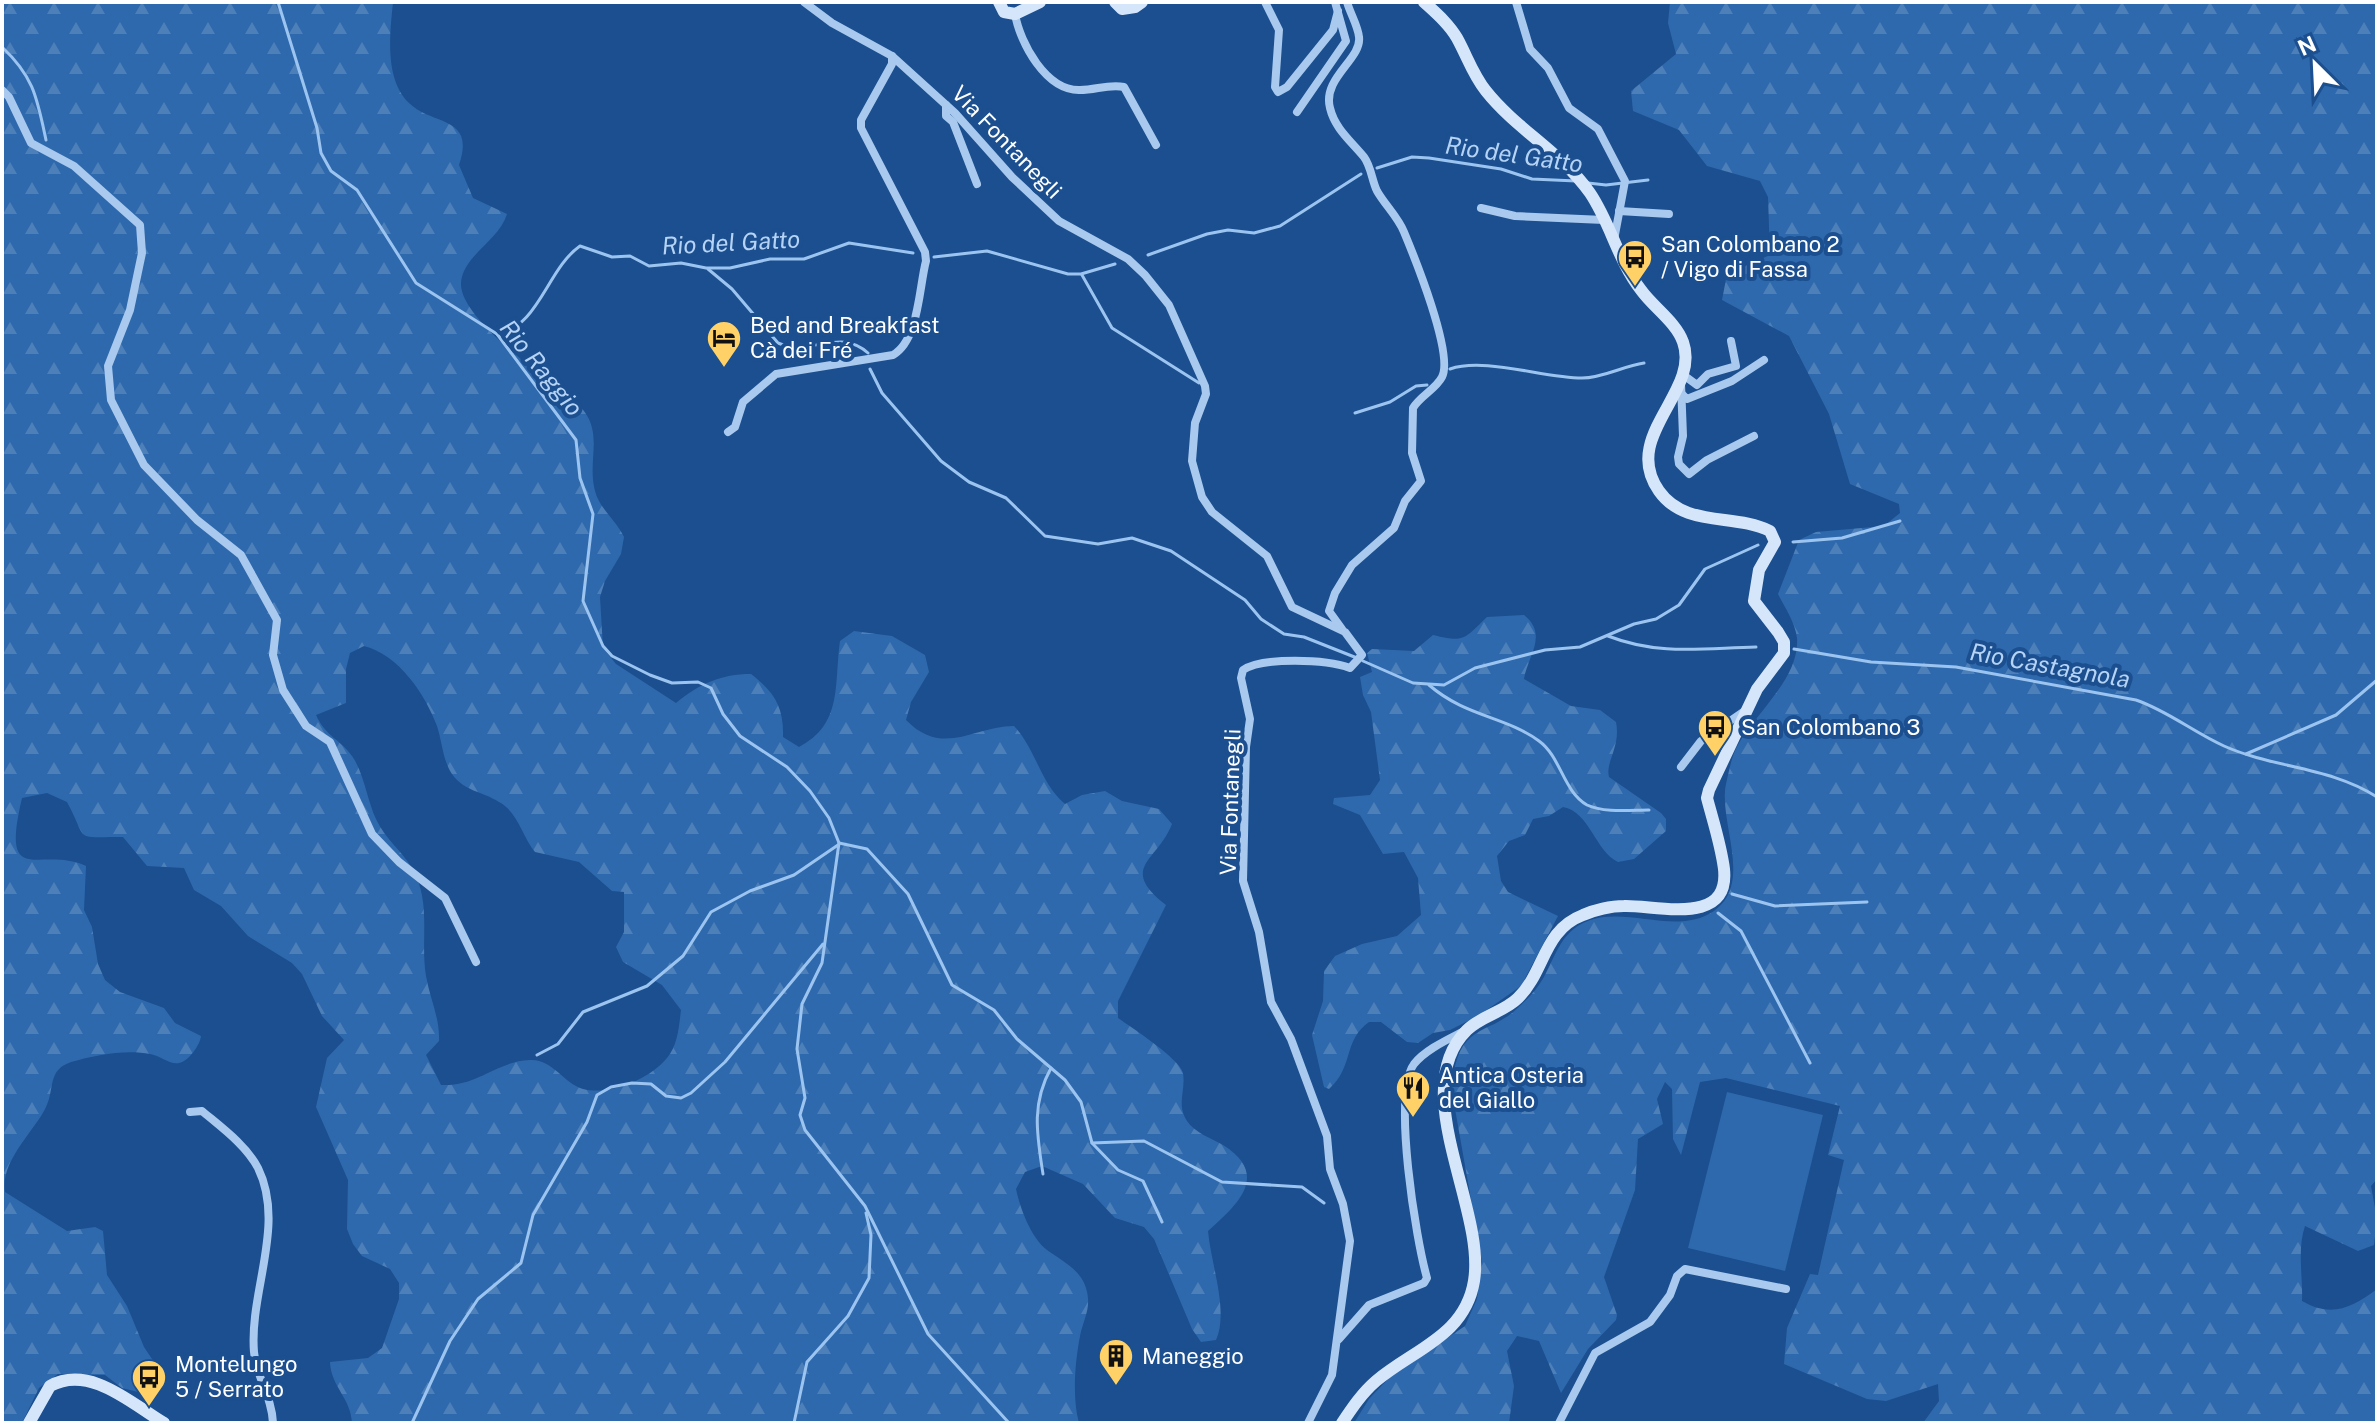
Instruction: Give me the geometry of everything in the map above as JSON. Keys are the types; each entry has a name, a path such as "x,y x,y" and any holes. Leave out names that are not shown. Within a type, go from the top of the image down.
{"street":[{"name":"Via Fontanegli","path":"804,2 892,56 946,105 1012,177 1059,221 1128,259 1158,289 1205,386 1206,394 1195,423 1192,461 1202,497 1212,512 1267,556 1292,607 1345,632 1362,655 1355,667 1305,659 1286,664 1253,663 1243,670 1241,678 1250,719 1245,758 1243,881 1259,932 1271,1002 1291,1039 1306,1075 1312,1104 1325,1129 1330,1169 1350,1241 1332,1375 1308,1423"},
{"path":"817,11 824,2"},
{"path":"999,2 1004,12 1015,14 1040,2"},
{"path":"1115,2 1122,9 1135,7 1142,2"},
{"path":"1265,2 1279,30 1275,87 1278,92 1287,87 1333,30 1336,6"},
{"path":"1345,632 1330,614 1329,607 1352,565 1394,528 1405,501 1421,481 1412,453 1413,408 1443,376 1442,346 1421,268 1411,255 1403,230 1378,192 1364,157 1348,143 1329,105 1334,80 1358,46 1359,37 1347,2"},
{"path":"1424,2 1451,28 1486,91 1506,113 1566,163 1589,193 1641,290 1683,341 1680,376 1683,436 1679,464 1689,474 1707,460 1754,436"},
{"path":"1516,2 1530,49 1548,68 1569,108 1598,129 1625,181 1614,240"},
{"path":"1297,112 1346,41 1336,6"},
{"path":"1015,14 1018,28 1042,70 1057,83 1079,91 1110,85 1124,87 1156,145"},
{"path":"728,432 735,427 743,402 769,378 893,355 900,351 911,325 926,261 925,252 861,128 861,120 892,64 892,56"},
{"path":"2,90 31,143 74,166 140,225 142,253 130,310 108,366 111,400 144,465 197,520 241,555 277,620 273,655 283,690 306,726 330,742 372,834 399,862 445,898 476,962"},
{"path":"946,105 946,116 953,122 977,184"},
{"path":"1481,208 1515,216 1604,220"},
{"path":"1619,211 1669,214"},
{"path":"1680,376 1697,385 1708,374 1736,366 1731,341"},
{"path":"1682,394 1687,399 1710,392 1764,360"},
{"path":"1338,1341 1369,1305 1424,1283 1427,1278 1418,1248 1404,1091 1414,1064 1517,1000 1529,985 1552,936 1563,925 1583,915 1621,905 1688,911 1706,907 1718,895 1724,869 1707,798 1757,689 1784,653 1784,642 1754,601 1754,584 1775,542 1770,531 1760,526 1689,514 1670,505 1657,488 1647,462 1650,441 1680,376"},
{"path":"1681,767 1701,741 1747,709"},
{"path":"1342,1423 1376,1381 1446,1334 1464,1314 1474,1280 1473,1243 1443,1098 1450,1056 1466,1030"},
{"path":"190,1112 202,1111 229,1134 260,1173 268,1230 256,1294 254,1355 268,1392 273,1423"},
{"path":"1559,1423 1595,1353 1650,1322 1670,1295 1677,1276 1685,1269 1786,1289"},
{"path":"29,1423 50,1386 81,1379 96,1382 164,1423"}],"green space":[{"path":"2,2 393,2 390,55 401,93 418,110 457,129 462,137 463,149 459,165 473,198 507,214 503,224 463,273 461,283 464,297 474,313 506,347 573,400 590,421 594,443 595,491 624,537 621,554 605,581 600,597 603,648 616,664 676,703 711,681 751,674 776,701 782,717 783,737 799,747 813,738 830,715 840,641 854,631 892,636 925,655 929,672 911,702 906,720 920,731 946,739 1014,726 1050,786 1065,804 1082,795 1105,791 1122,801 1159,809 1172,824 1145,864 1143,873 1152,892 1166,905 1118,1001 1118,1018 1155,1044 1180,1067 1184,1080 1182,1109 1187,1121 1237,1156 1245,1167 1247,1179 1244,1190 1229,1211 1208,1231 1220,1302 1220,1328 1216,1340 1201,1342 1192,1329 1154,1239 1144,1227 1115,1218 1083,1184 1042,1166 1025,1172 1016,1189 1023,1213 1036,1238 1075,1271 1088,1295 1075,1380 1079,1423 352,1423 330,1362 368,1358 382,1348 399,1299 399,1283 390,1269 362,1256 353,1244 347,1229 348,1180 316,1107 327,1058 344,1040 322,1016 302,974 292,963 248,936 221,906 194,890 184,868 147,866 123,837 84,834 67,802 47,793 22,798 16,845 20,855 28,859 69,861 86,866 84,910 92,927 98,964 105,980 120,992 164,1008 175,1023 201,1036 193,1052 179,1063 153,1055 121,1052 63,1065 55,1075 41,1117 19,1147 5,1180 5,1192 67,1231 95,1227 103,1231 107,1275 127,1306 144,1347 154,1362 155,1387 150,1395 122,1388 105,1375 58,1374 39,1388 22,1423 2,1423","holes":["364,646 377,651 399,667 418,689 432,714 447,763 457,780 505,806 535,852 579,862 612,891 624,892 624,932 616,947 623,962 662,985 681,1010 674,1047 660,1066 650,1073 617,1088 594,1091 576,1086 545,1063 530,1060 518,1061 465,1082 441,1085 426,1055 439,1041 439,1033 424,962 424,908 418,881 408,862 380,826 352,756 324,728 316,715 346,703 346,669 350,653"]},
{"path":"1670,2 2377,2 2377,1179 2371,1186 2377,1219 2374,1245 2358,1251 2305,1226 2301,1254 2302,1301 2332,1310 2350,1306 2377,1289 2377,1423 1923,1423 1939,1401 1938,1384 1886,1401 1867,1399 1784,1364 1787,1328 1810,1274 1818,1275 1844,1160 1828,1155 1840,1106 1726,1078 1700,1082 1681,1155 1673,1139 1672,1089 1665,1082 1657,1099 1663,1124 1638,1139 1635,1190 1604,1277 1616,1320 1588,1349 1561,1393 1539,1341 1517,1336 1507,1351 1514,1386 1509,1423 1354,1423 1369,1399 1390,1377 1465,1326 1477,1299 1482,1262 1451,1086 1463,1046 1476,1034 1510,1014 1531,995 1563,941 1581,924 1609,917 1686,921 1714,911 1726,899 1732,885 1733,869 1726,816 1726,784 1737,747 1776,694 1792,666 1797,638 1778,594 1799,540 1816,532 1884,526 1900,513 1899,504 1850,484 1829,414 1789,336 1722,300 1727,274 1770,255 1768,197 1760,181 1707,166 1679,130 1633,111 1631,91 1676,54 1668,23"},
{"path":"1524,615 1535,630 1536,638 1524,679 1571,706 1600,710 1616,722 1609,777 1661,813 1666,819 1666,831 1634,859 1618,862 1610,857 1580,816 1572,810 1563,807 1549,816 1533,819 1525,835 1509,841 1497,856 1501,881 1508,892 1558,916 1521,986 1478,1016 1450,1030 1433,1033 1418,1043 1407,1042 1381,1022 1369,1022 1355,1037 1337,1081 1329,1089 1324,1087 1312,1035 1323,1001 1324,971 1335,956 1362,944 1397,936 1421,915 1418,878 1404,852 1383,854 1360,815 1333,804 1334,798 1370,795 1380,780 1371,712 1363,695 1360,677 1372,672 1367,653 1372,649 1414,651 1433,635 1452,639 1463,637 1487,617"},
{"path":"1727,1092 1823,1115 1785,1271 1688,1248"}],"waterway":[{"name":"Rio Raggio","path":"278,2 317,128 321,153 331,171 357,190 416,283 497,334 576,440 580,478 593,514 583,601 603,646 612,656 650,675 672,683 698,682 711,688 723,714 740,736 787,767 810,791 829,818 839,843 822,963 802,1004 797,1049 805,1098 800,1115 805,1130 865,1206 928,1334 1009,1423"},
{"path":"2,47 21,68 33,89 46,140"},
{"name":"Rio del Gatto","path":"1377,168 1412,157 1429,158 1501,169 1532,179 1576,181"},
{"name":"Rio del Gatto","path":"1148,255 1207,234 1228,230 1254,233 1280,226 1361,174"},
{"name":"Rio del Gatto","path":"1588,183 1606,185 1648,180"},
{"name":"Rio del Gatto","path":"497,334 523,321 559,268 580,246 612,257 630,256 649,266 681,263 706,268 730,268 770,259 804,259 849,243 913,253"},
{"name":"Rio del Gatto","path":"934,257 987,251 1068,274 1081,274 1115,264"},
{"path":"708,269 732,289 778,343 802,347 847,342 868,353"},
{"path":"1082,275 1112,328 1199,383"},
{"path":"1450,369 1480,365 1582,378 1644,363"},
{"path":"870,369 882,393 941,461 969,482 1006,498 1045,536 1098,544 1132,538 1171,551 1245,600 1261,619 1284,634 1304,637 1357,658"},
{"path":"1355,413 1390,402 1416,386 1427,385"},
{"path":"1793,542 1842,538 1900,521"},
{"path":"1363,661 1413,683 1444,685 1475,668 1545,650 1580,647 1634,624 1656,619 1679,605 1705,569 1758,545"},
{"name":"Rio Castagnola","path":"1608,636 1664,649 1756,647"},
{"name":"Rio Castagnola","path":"1794,649 1871,662 1956,667 2136,700 2224,746 2341,779 2377,797"},
{"path":"2246,754 2336,715 2377,680"},
{"path":"1429,685 1457,704 1513,726 1539,741 1552,756 1572,791 1587,805 1609,810 1649,810"},
{"path":"839,843 867,849 908,894 952,985 994,1010 1017,1039 1065,1080 1081,1102 1092,1143 1118,1170 1143,1181 1162,1222"},
{"path":"537,1055 558,1044 583,1012 647,986 683,956 711,912 750,891 794,875 838,845"},
{"path":"1732,894 1775,906 1867,902"},
{"path":"1718,913 1741,931 1810,1063"},
{"path":"412,1423 450,1341 478,1299 521,1263 533,1215 587,1122 597,1095 611,1087 632,1083 651,1084 666,1096 681,1098 691,1093 725,1062 823,944"},
{"path":"1043,1174 1037,1120 1040,1094 1051,1068"},
{"path":"1092,1143 1144,1141 1222,1182 1302,1187 1324,1203"},
{"path":"794,1423 807,1362 848,1316 869,1278 871,1235 866,1213"}],"place":[{"name":"San Colombano 2 / Vigo di Fassa","path":"1635,288"},
{"name":"Bed and Breakfast Cà dei Fré","path":"724,369"},
{"name":"San Colombano 3","path":"1715,758"},
{"name":"Antica Osteria del Giallo","path":"1413,1119"},
{"name":"Maneggio","path":"1116,1387"},
{"name":"Montelungo 5 / Serrato","path":"149,1408"}]}
